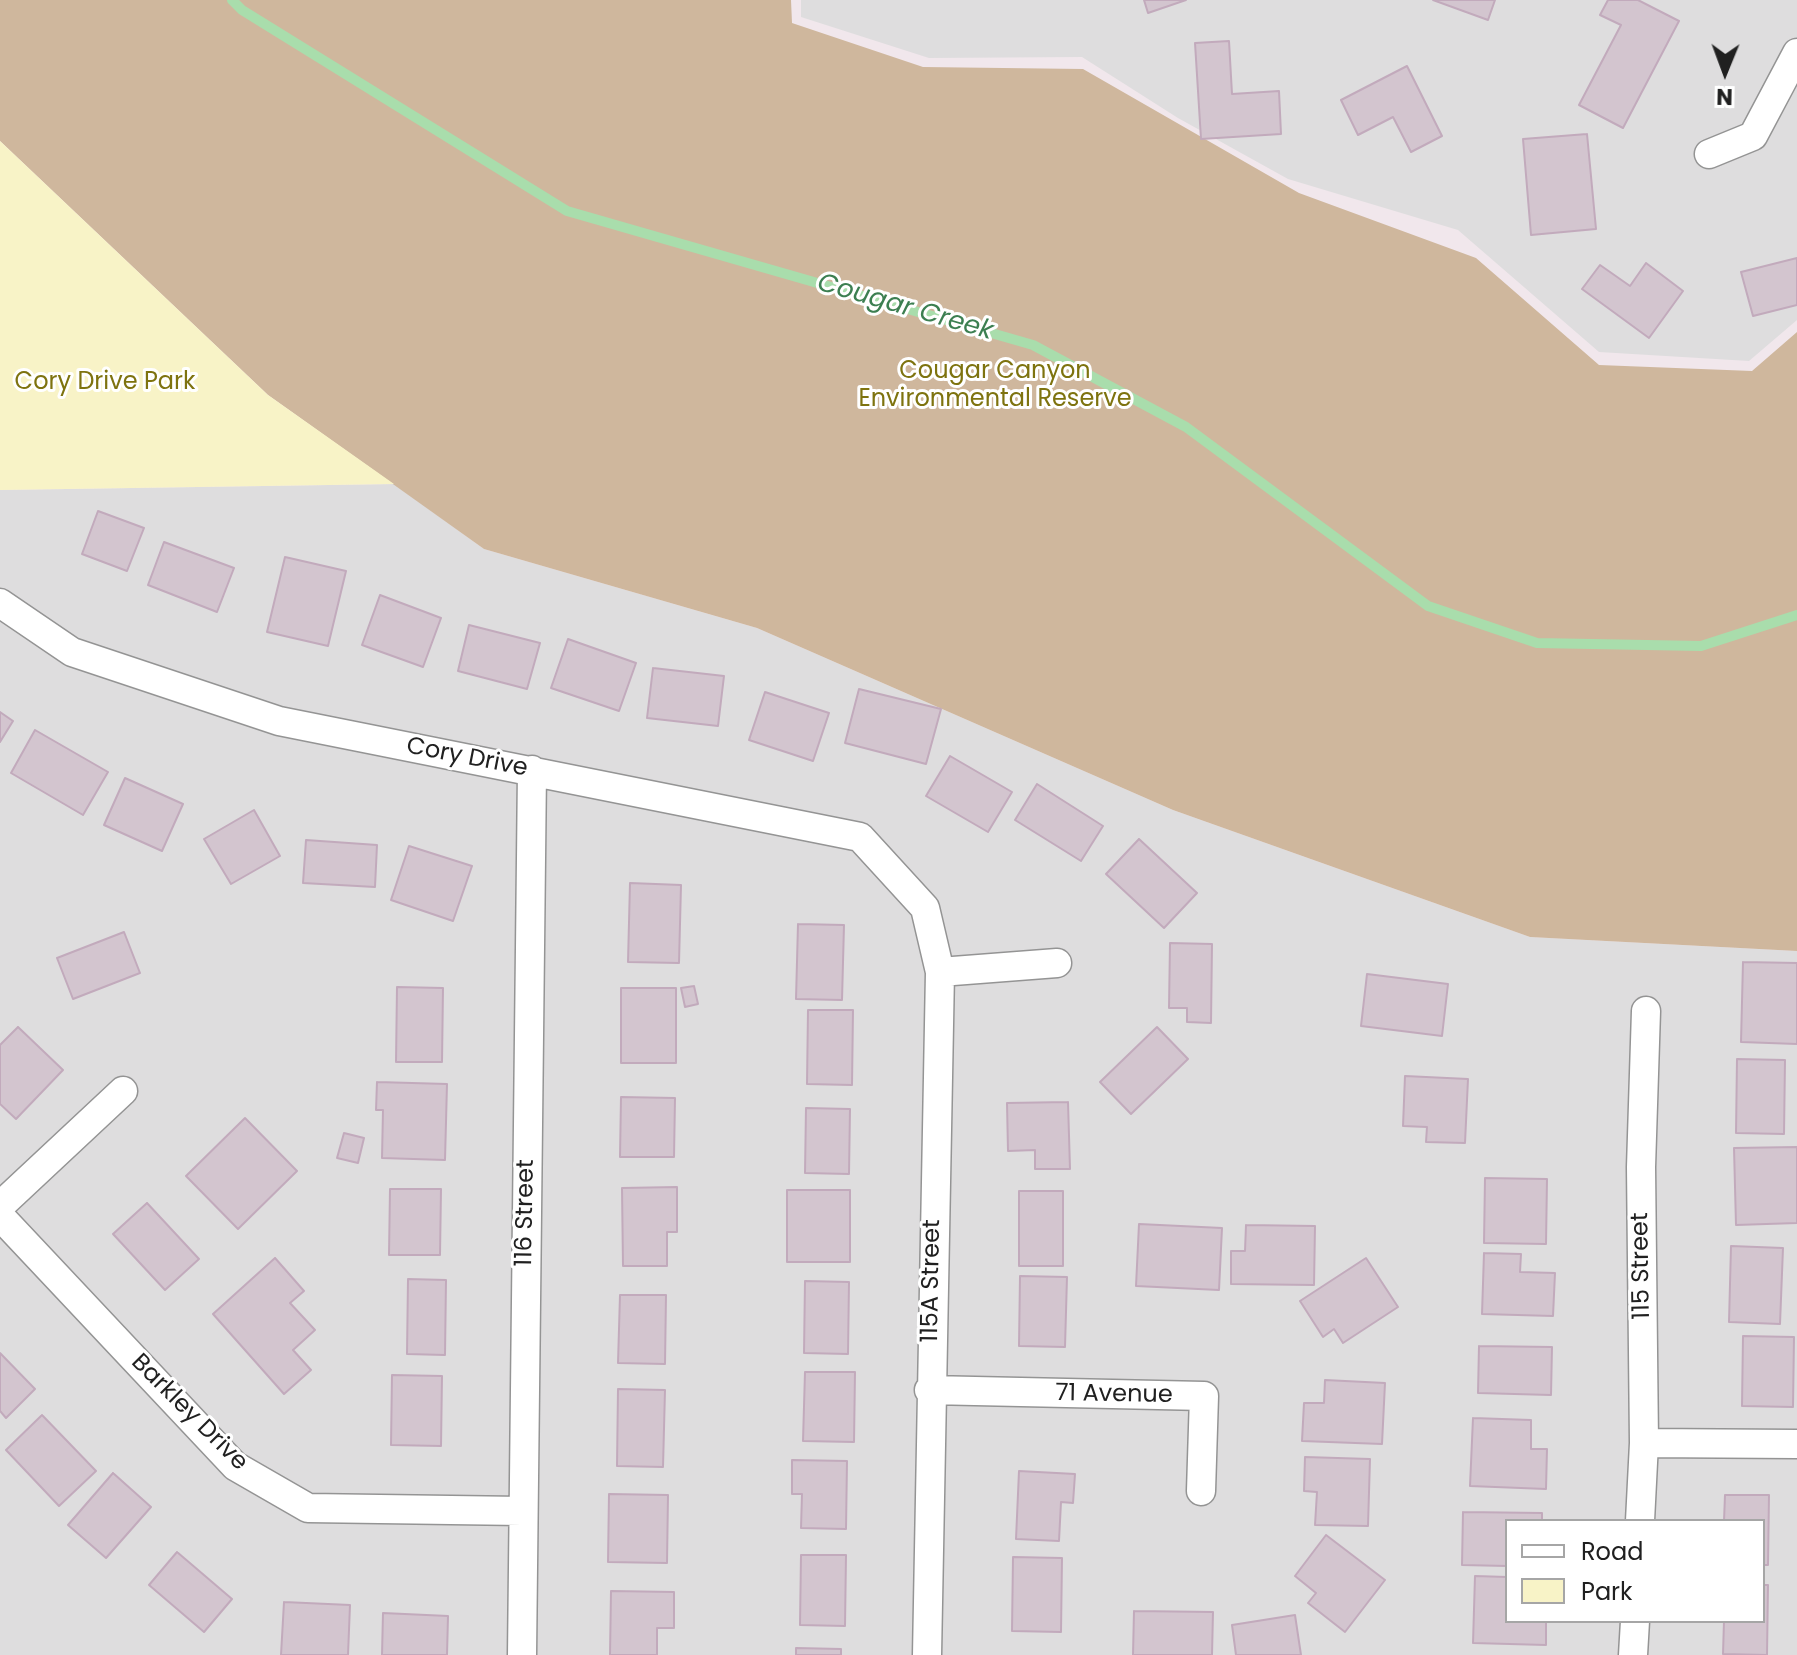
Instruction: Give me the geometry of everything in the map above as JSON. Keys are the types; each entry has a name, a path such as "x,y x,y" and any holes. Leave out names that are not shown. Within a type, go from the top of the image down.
{"street":[{"path":"1709,154 1753,136 1797,53"},
{"name":"Cory Drive","path":"0,603 72,652 279,721 860,837 925,908"},
{"name":"116 Street","path":"522,1655 532,770"},
{"name":"115A Street","path":"925,908 940,972 929,1390 927,1655"},
{"path":"940,972 1057,963"},
{"name":"115 Street","path":"1640,1519 1644,1443 1641,1167 1646,1011"},
{"path":"0,1206 123,1091"},
{"name":"Barkley Drive","path":"0,1216 235,1466 308,1508 522,1511"},
{"name":"71 Avenue","path":"929,1390 1204,1396 1201,1491"},
{"path":"1644,1443 1797,1444"},
{"path":"1633,1655 1635,1623"}],"shaded area":[{"path":"801,0 1797,0 1797,320 1749,361 1599,352 1458,230 1288,179 1178,118 1082,57 929,58 801,17"},
{"path":"394,484 484,549 757,628 1173,810 1530,937 1797,951 1797,1655 0,1655 0,490"}],"green space":[{"name":"Cougar Canyon Environmental Reserve","path":"0,0 791,0 792,23 923,67 1083,69 1299,193 1476,258 1599,365 1752,371 1797,332 1797,951 1530,937 1173,810 757,628 484,549 268,395 0,141"},
{"name":"Cory Drive Park","path":"0,141 268,395 394,484 0,490"}],"building":[{"path":"1144,0 1186,0 1148,13"},
{"path":"1433,0 1495,0 1488,20"},
{"path":"1608,0 1638,0 1679,21 1623,128 1579,105 1621,25 1600,15"},
{"path":"1229,41 1232,94 1279,91 1281,134 1201,139 1195,43"},
{"path":"1407,66 1442,136 1411,152 1393,117 1358,135 1341,100"},
{"path":"1587,134 1596,229 1531,235 1523,139"},
{"path":"1797,258 1797,305 1753,316 1741,272"},
{"path":"1646,263 1683,291 1649,338 1582,289 1600,265 1630,286"},
{"path":"98,511 144,528 127,571 82,554"},
{"path":"164,542 234,568 217,612 148,585"},
{"path":"285,557 346,571 328,646 267,632"},
{"path":"380,595 441,618 423,667 362,645"},
{"path":"469,625 540,643 527,689 458,671"},
{"path":"568,639 636,663 619,711 551,688"},
{"path":"653,668 724,676 718,726 647,718"},
{"path":"859,689 941,709 926,764 845,743"},
{"path":"765,692 829,713 813,761 749,740"},
{"path":"0,712 13,721 0,742"},
{"path":"35,730 108,772 83,815 11,773"},
{"path":"950,756 1012,792 988,832 926,796"},
{"path":"125,778 183,804 162,851 104,825"},
{"path":"1037,784 1103,826 1081,861 1015,820"},
{"path":"254,810 280,856 231,884 204,839"},
{"path":"1139,839 1197,893 1164,928 1106,874"},
{"path":"306,840 377,845 375,887 303,883"},
{"path":"409,846 472,866 453,921 391,900"},
{"path":"630,883 681,885 679,963 628,962"},
{"path":"798,924 844,925 842,1000 796,999"},
{"path":"124,932 140,973 73,999 57,958"},
{"path":"1170,943 1212,944 1211,1023 1187,1022 1187,1008 1169,1008"},
{"path":"1743,962 1797,963 1797,1044 1741,1042"},
{"path":"1367,974 1448,984 1442,1036 1361,1026"},
{"path":"694,986 698,1004 685,1007 681,988"},
{"path":"397,987 443,988 442,1062 396,1062"},
{"path":"621,988 676,988 676,1063 621,1063"},
{"path":"808,1010 853,1010 852,1085 807,1084"},
{"path":"18,1027 63,1070 16,1119 0,1104 0,1045"},
{"path":"1157,1027 1188,1059 1131,1114 1100,1082"},
{"path":"1737,1059 1785,1060 1784,1134 1736,1133"},
{"path":"1405,1076 1468,1079 1465,1143 1426,1142 1427,1127 1403,1126"},
{"path":"377,1082 447,1084 445,1160 382,1158 383,1110 376,1110"},
{"path":"621,1097 675,1098 674,1157 620,1157"},
{"path":"1068,1102 1070,1169 1035,1169 1035,1150 1008,1151 1007,1103"},
{"path":"806,1108 850,1109 849,1174 805,1173"},
{"path":"245,1118 297,1171 238,1229 186,1176"},
{"path":"344,1133 364,1138 358,1163 337,1158"},
{"path":"1797,1147 1797,1223 1736,1225 1734,1148"},
{"path":"1485,1178 1547,1179 1546,1244 1484,1243"},
{"path":"677,1187 677,1232 667,1232 667,1266 623,1266 622,1188"},
{"path":"390,1189 441,1189 440,1255 389,1255"},
{"path":"787,1190 850,1190 850,1262 787,1262"},
{"path":"1019,1191 1063,1191 1063,1266 1019,1266"},
{"path":"147,1203 199,1259 165,1290 113,1234"},
{"path":"1139,1224 1222,1228 1219,1290 1136,1286"},
{"path":"1246,1225 1315,1226 1314,1285 1231,1284 1231,1251 1245,1251"},
{"path":"1731,1246 1783,1248 1780,1324 1729,1322"},
{"path":"1484,1253 1521,1254 1520,1272 1555,1273 1553,1316 1482,1314"},
{"path":"275,1258 304,1291 290,1303 315,1330 293,1350 311,1370 284,1394 213,1314"},
{"path":"1366,1258 1398,1307 1343,1343 1334,1329 1323,1337 1300,1301"},
{"path":"1020,1276 1067,1277 1065,1347 1019,1346"},
{"path":"408,1279 446,1280 445,1355 407,1354"},
{"path":"805,1281 849,1282 848,1354 804,1353"},
{"path":"620,1295 666,1295 665,1364 618,1363"},
{"path":"1743,1336 1794,1337 1793,1407 1742,1406"},
{"path":"1479,1346 1552,1347 1551,1395 1478,1393"},
{"path":"0,1353 35,1389 6,1418 0,1411"},
{"path":"805,1372 855,1372 854,1442 803,1441"},
{"path":"392,1375 442,1376 441,1446 391,1445"},
{"path":"1325,1380 1385,1383 1382,1444 1302,1441 1304,1403 1324,1403"},
{"path":"618,1389 665,1390 663,1467 617,1466"},
{"path":"42,1415 96,1471 59,1506 6,1450"},
{"path":"1473,1418 1531,1420 1531,1449 1547,1449 1546,1489 1470,1486"},
{"path":"1305,1457 1370,1459 1368,1526 1315,1525 1317,1492 1304,1491"},
{"path":"792,1460 847,1461 846,1529 801,1528 802,1494 792,1494"},
{"path":"1019,1471 1075,1474 1073,1503 1061,1502 1059,1541 1016,1539"},
{"path":"113,1473 151,1507 106,1558 68,1525"},
{"path":"609,1494 668,1495 667,1563 608,1562"},
{"path":"1725,1495 1769,1495 1768,1565 1765,1565 1765,1519 1724,1519"},
{"path":"1463,1512 1542,1513 1542,1519 1505,1519 1505,1566 1462,1565"},
{"path":"1326,1535 1385,1580 1345,1632 1308,1603 1316,1593 1295,1576"},
{"path":"177,1552 232,1599 204,1632 149,1585"},
{"path":"801,1555 846,1555 845,1626 800,1625"},
{"path":"1013,1557 1062,1558 1061,1632 1012,1631"},
{"path":"1475,1576 1505,1577 1505,1623 1546,1623 1546,1645 1473,1643"},
{"path":"1765,1585 1768,1585 1767,1655 1723,1654 1724,1623 1765,1623"},
{"path":"611,1591 674,1592 674,1628 657,1628 657,1655 610,1655"},
{"path":"284,1602 350,1605 348,1655 281,1655"},
{"path":"1134,1611 1213,1612 1212,1655 1133,1655"},
{"path":"383,1613 448,1616 447,1655 382,1655"},
{"path":"1295,1615 1301,1655 1236,1655 1232,1625"},
{"path":"796,1648 841,1649 841,1655 796,1655"}],"waterway":[{"name":"Cougar Creek","path":"232,0 242,10 567,211 1033,345 1186,427 1428,606 1537,643 1701,646 1797,615"}]}
